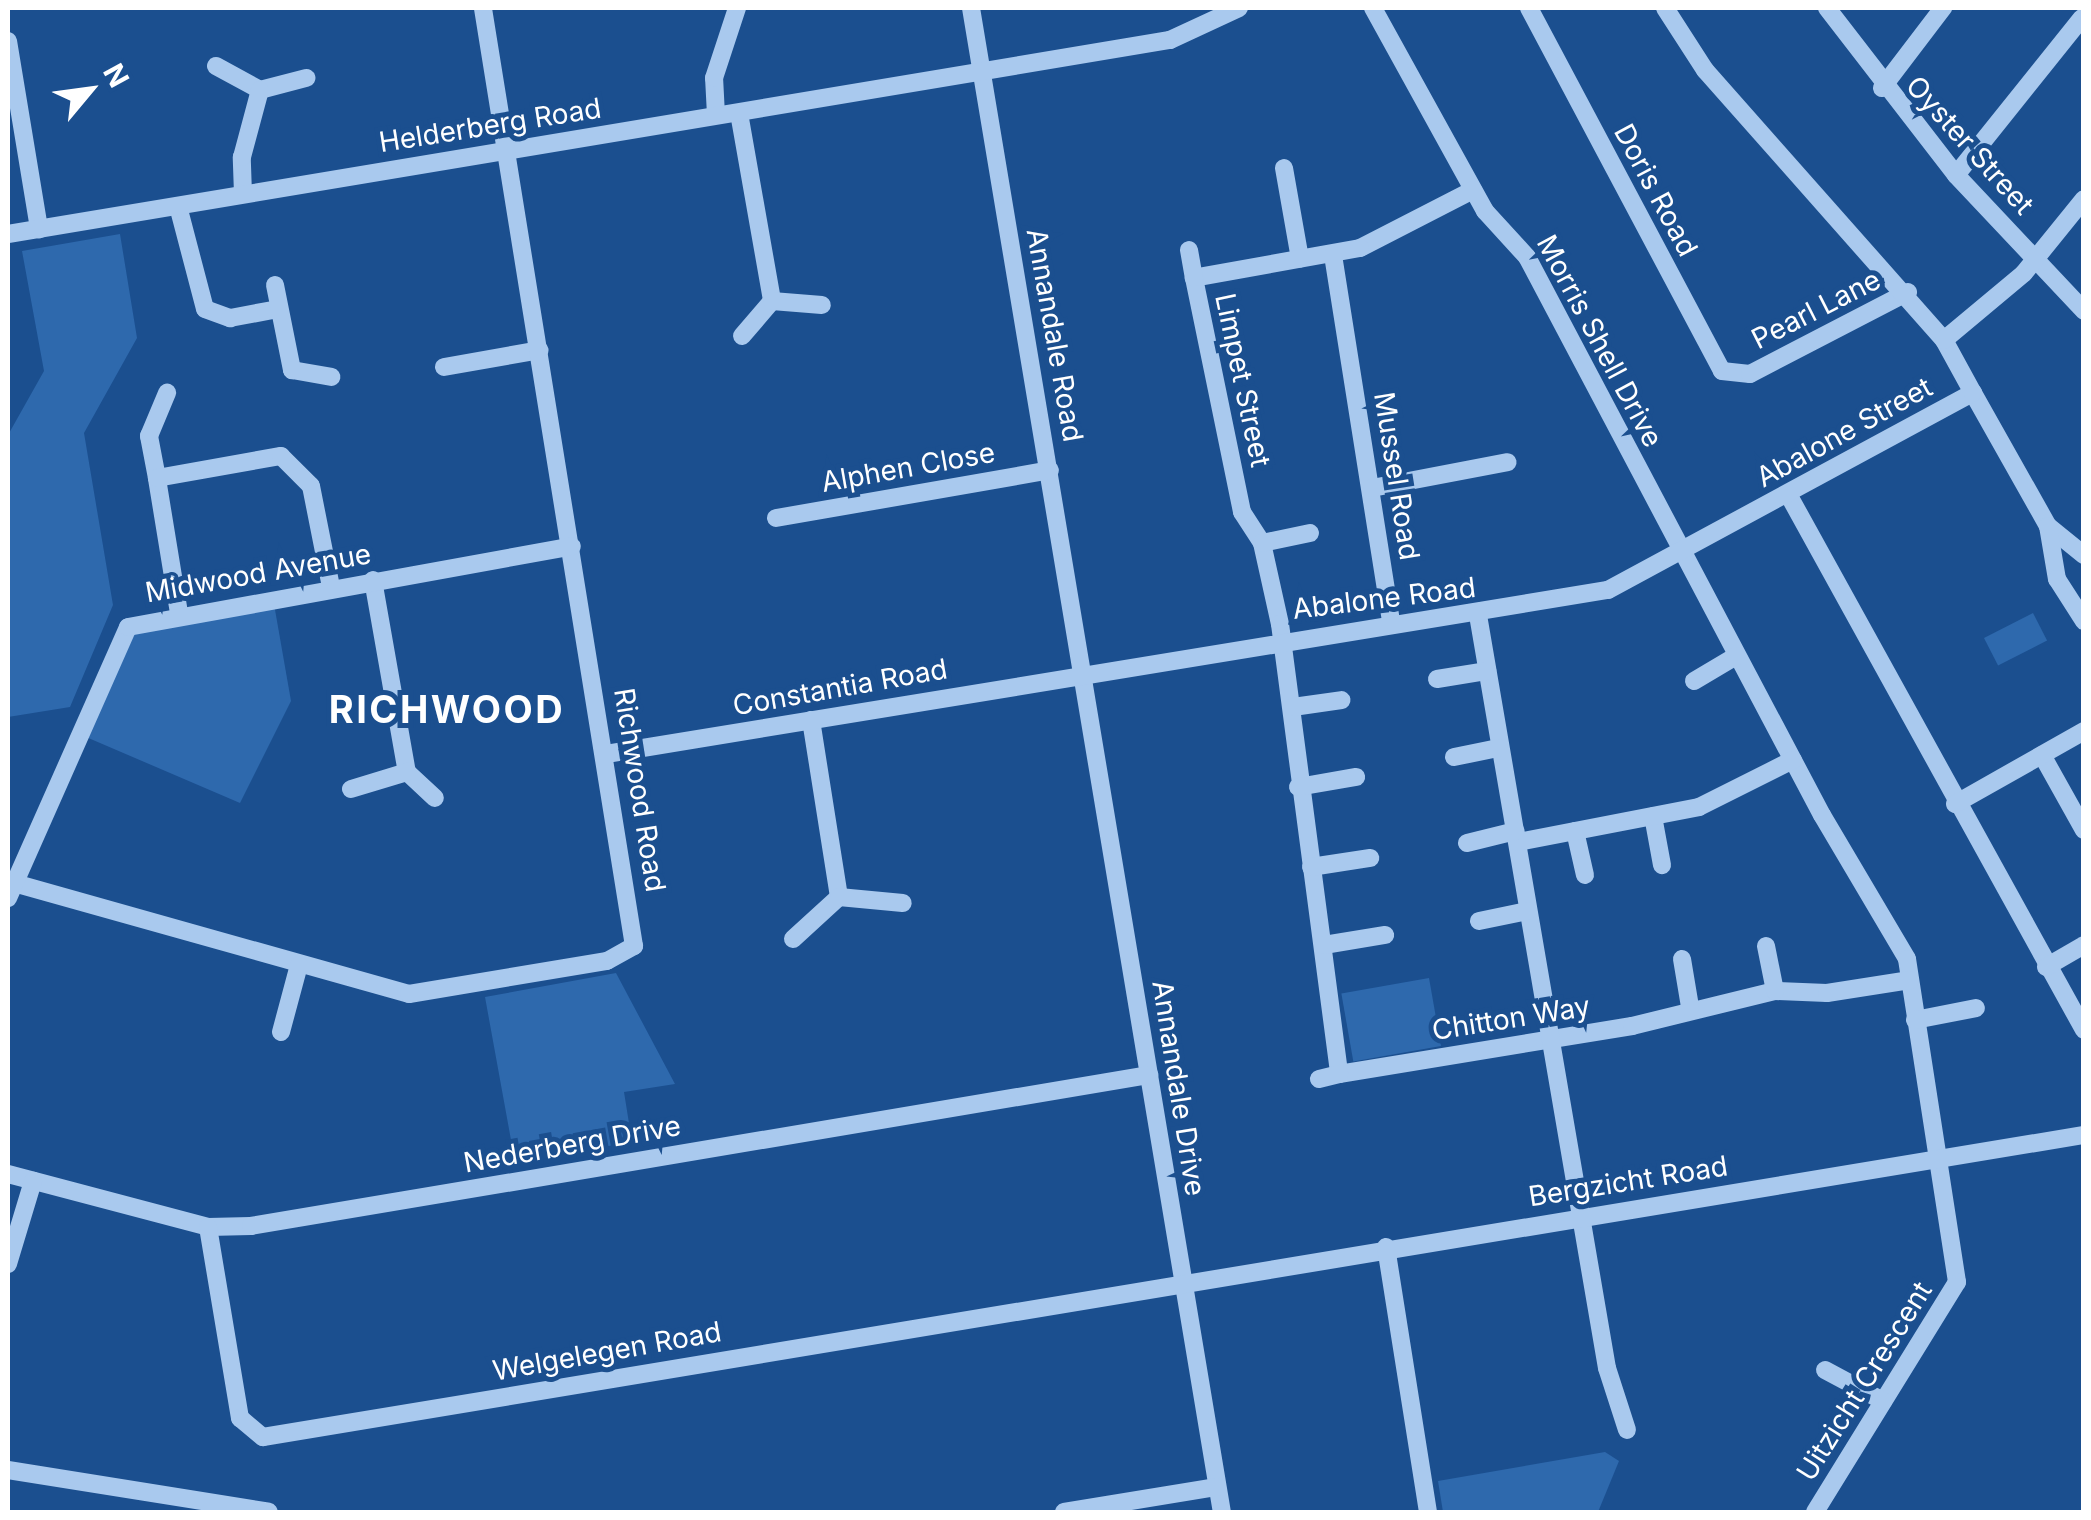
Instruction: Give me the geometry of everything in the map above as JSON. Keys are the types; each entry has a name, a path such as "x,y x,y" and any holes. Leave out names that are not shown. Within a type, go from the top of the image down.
{"street":[{"name":"Richwood Road","path":"11,890 422,994 625,956 636,930 482,8"},
{"path":"716,115 714,78 737,8"},
{"name":"Annandale Road","path":"971,8 1083,672"},
{"path":"982,70 1182,38 1239,8"},
{"name":"Morris Shell Drive","path":"1373,8 1473,190 1527,258 1736,656 1903,946 1939,1158"},
{"name":"Doris Road","path":"1529,8 1709,354 1722,371 1750,374"},
{"path":"1665,8 1705,70 1908,292 1944,340"},
{"name":"Oyster Street","path":"1827,8 1882,88 1956,176 2084,310"},
{"path":"1882,88 1943,8"},
{"path":"1956,176 2083,19 2070,8"},
{"path":"8,42 38,229"},
{"path":"216,66 260,90 306,78"},
{"name":"Helderberg Road","path":"8,234 982,70"},
{"path":"243,194 242,157 260,90"},
{"path":"738,113 772,301"},
{"path":"1284,168 1300,258"},
{"name":"Limpet Street","path":"1282,639 1262,543 1242,512 1194,278 1334,255 1373,244 1473,190"},
{"name":"Abalone Street","path":"1683,550 1973,393 1944,340 2038,258 2084,200"},
{"path":"178,206 205,309 230,318 278,310"},
{"path":"1189,250 1194,278"},
{"name":"Mussel Road","path":"1334,255 1392,623"},
{"path":"275,285 292,370 331,377"},
{"name":"Pearl Lane","path":"1750,374 1908,292"},
{"path":"772,301 822,305"},
{"path":"742,336 772,301"},
{"path":"444,366 540,350"},
{"path":"168,393 150,436 179,613"},
{"path":"1973,393 2048,526 2057,579 2084,621"},
{"path":"157,478 293,461 312,486 332,587"},
{"path":"1372,488 1508,462"},
{"name":"Alphen Close","path":"776,518 1050,470"},
{"path":"1788,494 1955,804 2084,1030"},
{"path":"2048,526 2084,555"},
{"path":"1262,543 1310,533"},
{"name":"Midwood Avenue","path":"11,890 120,638 141,620 572,546"},
{"name":"Abalone Road","path":"1083,672 1392,623 1478,615 1608,590 1683,550"},
{"path":"373,580 407,772 435,798"},
{"path":"1478,615 1580,1217 1627,1430"},
{"path":"1282,639 1298,786 1324,945 1339,1074"},
{"path":"1694,680 1736,656"},
{"path":"1438,679 1487,671"},
{"name":"Constantia Road","path":"606,754 1083,672"},
{"name":"Annandale Drive","path":"1083,672 1222,1512"},
{"path":"1292,707 1342,700"},
{"path":"811,720 840,896"},
{"path":"1955,804 2084,732"},
{"path":"1454,756 1498,748"},
{"path":"2042,755 2084,830"},
{"path":"1467,843 1576,832 1716,802 1793,760"},
{"path":"351,789 407,772"},
{"path":"1298,786 1356,777"},
{"path":"1653,816 1662,865"},
{"path":"1576,832 1585,874"},
{"path":"1311,867 1370,858"},
{"path":"793,940 840,896 903,903"},
{"path":"1479,921 1528,911"},
{"path":"1324,945 1384,935"},
{"path":"2046,966 2084,945"},
{"path":"1766,946 1775,991"},
{"path":"1682,959 1690,1006"},
{"path":"281,1032 299,965"},
{"name":"Chitton Way","path":"1318,1078 1551,1040 1690,1006 1775,991 1827,993 1910,980"},
{"path":"1915,1020 1976,1008"},
{"name":"Nederberg Drive","path":"8,1174 208,1227 1149,1075"},
{"name":"Bergzicht Road","path":"1182,1282 2084,1135"},
{"name":"Uitzicht Crescent","path":"1815,1512 1957,1282 1939,1158"},
{"path":"8,1264 33,1181"},
{"name":"Welgelegen Road","path":"208,1227 240,1418 263,1437 1182,1282"},
{"path":"1386,1247 1428,1512"},
{"path":"1824,1370 1883,1401"},
{"path":"8,1470 268,1512"},
{"path":"1064,1512 1216,1487"}],"shaded area":[{"path":"120,234 137,338 84,433 113,605 70,707 8,717 8,435 44,371 22,251"},
{"path":"274,604 291,701 240,803 86,737 136,631"},
{"path":"2033,613 2047,641 1998,666 1984,638"},
{"path":"616,973 675,1084 624,1092 632,1142 515,1162 485,997"},
{"path":"1429,978 1441,1046 1353,1061 1341,993"},
{"path":"1605,1452 1619,1461 1598,1512 1443,1512 1438,1481"}],"district":[{"name":"RICHWOOD","path":"447,710"}]}
